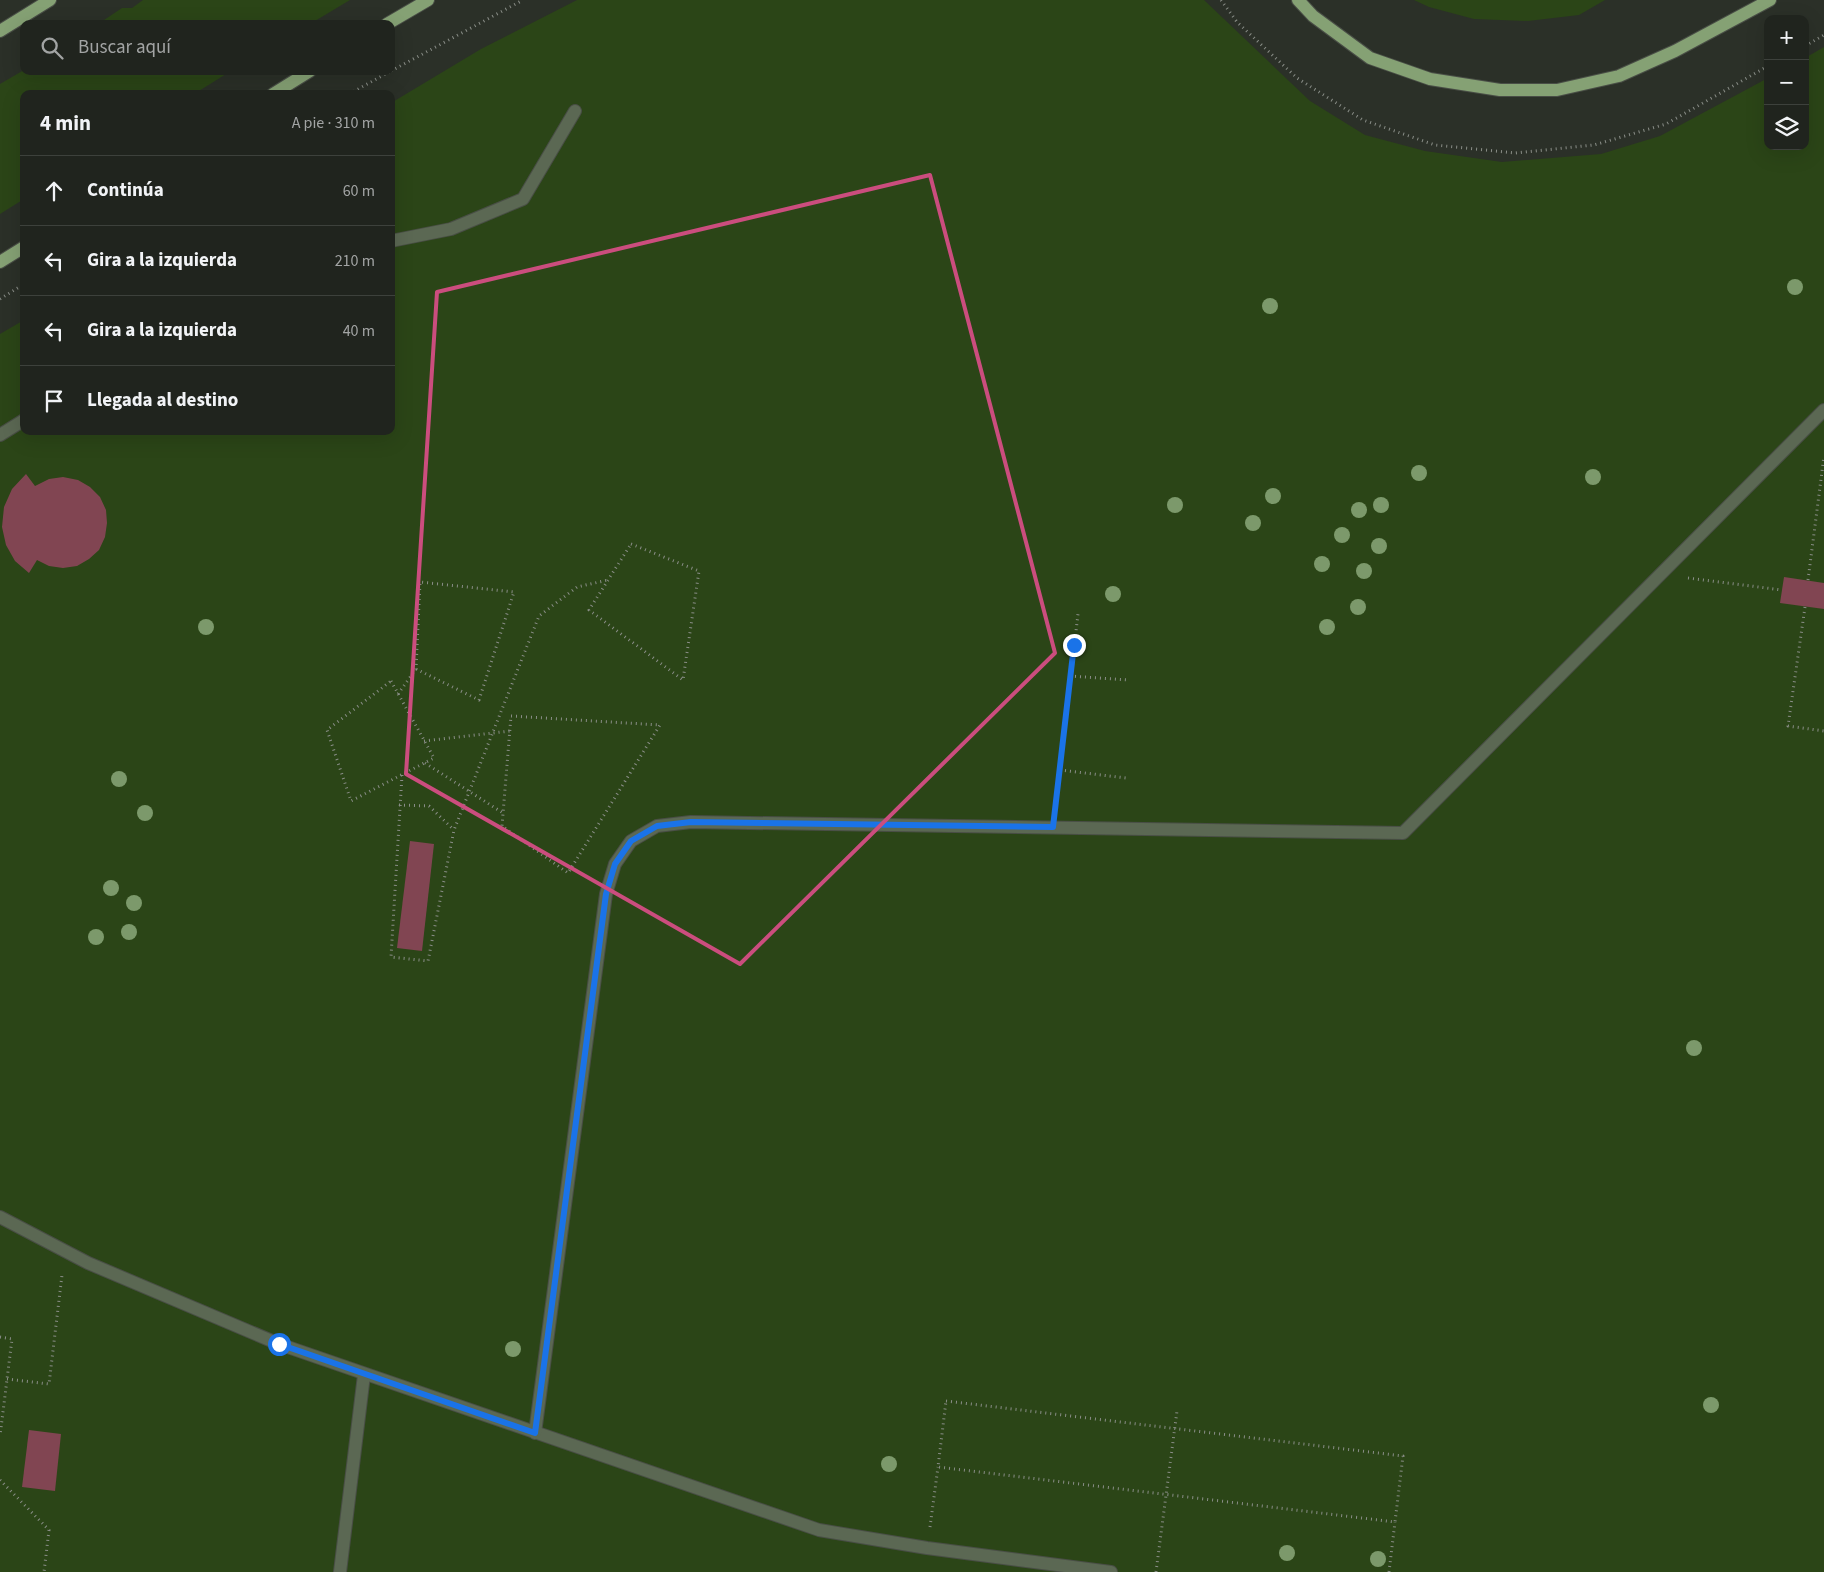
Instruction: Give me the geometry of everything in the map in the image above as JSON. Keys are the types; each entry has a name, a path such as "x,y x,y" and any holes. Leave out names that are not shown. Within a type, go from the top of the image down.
{"main road":[{"path":"0,31 50,0"},
{"path":"394,20 428,0"},
{"path":"1298,0 1313,16 1370,58 1430,79 1500,90 1557,90 1619,76 1675,51 1770,0"},
{"path":"279,90 304,75"},
{"path":"0,262 20,250"}],"lane":[{"path":"395,240 451,229 523,199 575,111"},
{"path":"535,1433 606,894 615,864 631,841 657,826 691,822 1403,832 1824,410"},
{"path":"0,436 20,423"},
{"path":"0,1217 88,1263 279,1344 364,1375 819,1530 927,1548 1111,1572"},
{"path":"340,1572 364,1375"}],"path":[{"path":"395,69 524,0"},
{"path":"1809,44 1824,35"},
{"path":"356,90 384,75"},
{"path":"0,299 20,286"},
{"path":"1808,580 1824,456"},
{"path":"402,775 391,957 428,961 454,830 539,616 577,587 608,580 632,544 699,571 683,680 589,610 608,580"},
{"path":"1660,574 1782,590"},
{"path":"398,694 416,669 420,582 514,592 479,700 416,669"},
{"path":"1805,606 1788,726 1824,731"},
{"path":"1053,827 1078,614"},
{"path":"1070,676 1128,680"},
{"path":"391,681 424,740 434,758 350,801 327,730 391,681"},
{"path":"511,716 660,725 568,873 502,826 510,731 511,716"},
{"path":"424,740 510,731"},
{"path":"425,762 503,813"},
{"path":"1060,770 1126,778"},
{"path":"400,805 429,806 454,830"},
{"path":"7,1379 49,1384 66,1251"},
{"path":"0,1337 12,1339 0,1436"},
{"path":"927,1548 946,1401 1402,1456 1388,1572"},
{"path":"1156,1572 1177,1410"},
{"path":"938,1467 1395,1522"},
{"path":"0,1480 49,1530 44,1572"}],"highlighted area":[{"path":"930,175 1055,653 740,964 406,774 437,292"}],"green space":[{"path":"143,0 350,0 317,20 104,20 122,8 132,8"},
{"path":"577,0 1204,0 1310,101 1365,135 1425,151 1502,162 1601,154 1660,136 1764,80 1764,150 1809,150 1809,56 1824,47 1824,1572 0,1572 0,334 20,322 20,435 395,435 395,101 481,49"},
{"path":"1414,0 1605,0 1579,15 1528,21 1474,19 1429,7"},
{"path":"20,72 20,75 225,75 200,90 20,90 20,202 0,214 0,84"}],"building":[{"path":"26,474 35,486 49,479 63,477 78,480 90,487 100,497 106,510 105,537 99,550 89,559 77,566 63,568 49,566 37,560 29,573 15,561 6,545 2,527 4,507 12,489"},
{"path":"1784,577 1824,583 1824,609 1780,603"},
{"path":"410,841 434,844 422,951 397,948"},
{"path":"29,1430 61,1434 55,1491 22,1487"}],"route":[{"path":"279,1344 535,1433 606,894 615,864 631,841 657,826 691,822 1053,827 1074,645"}]}
